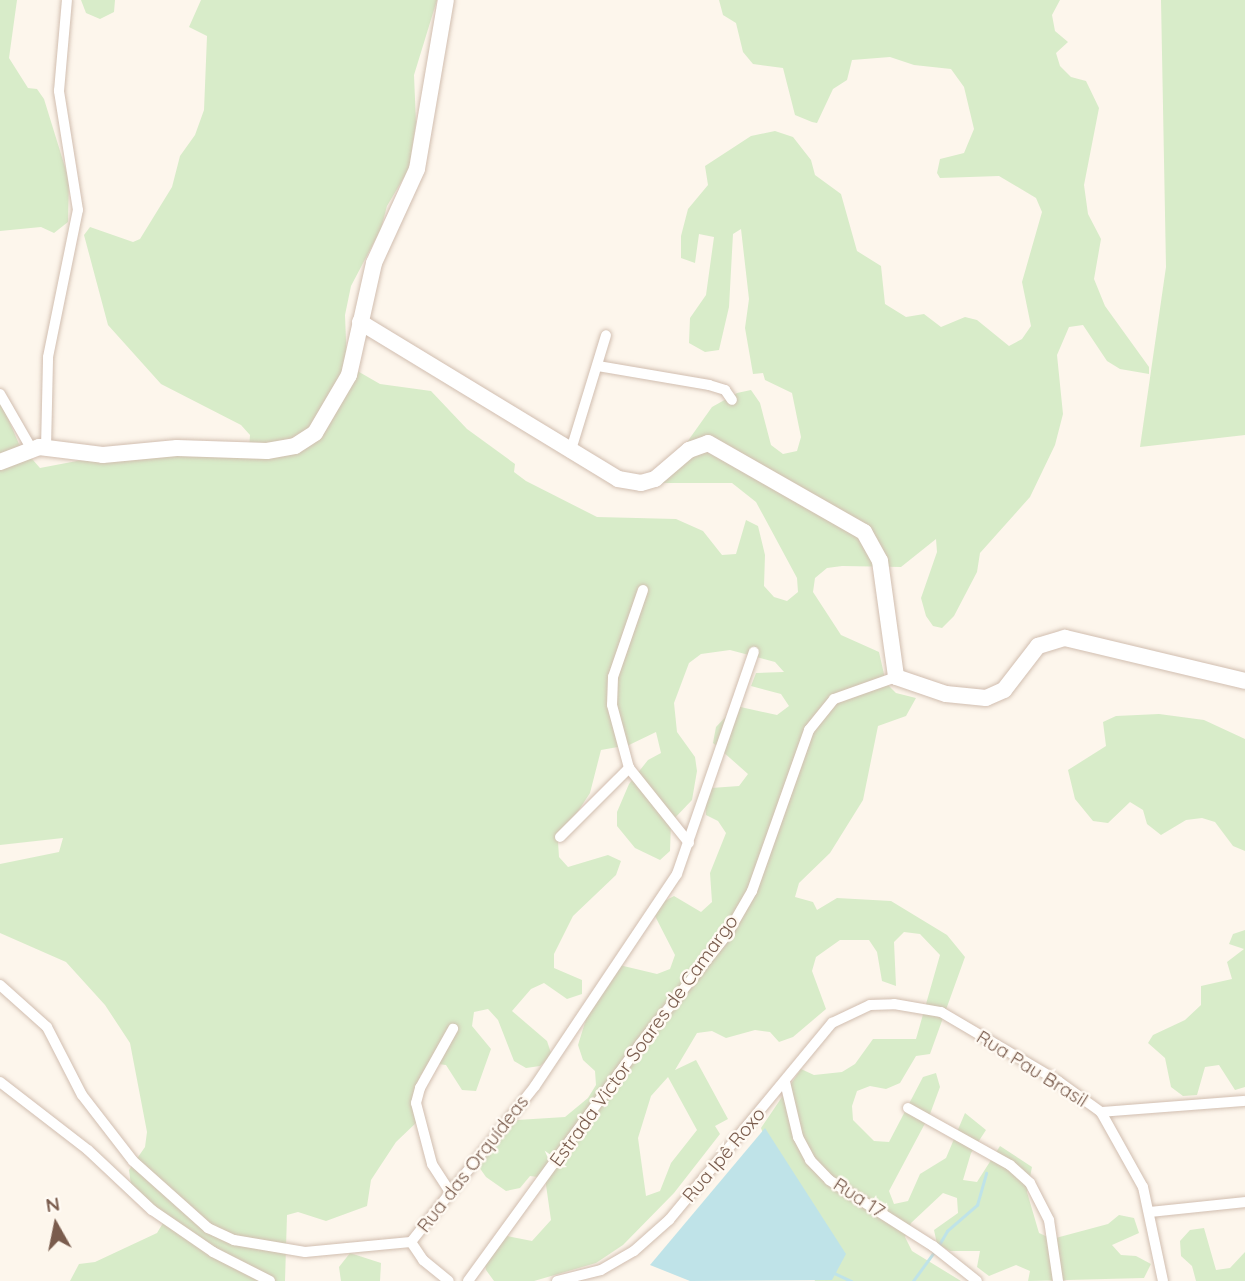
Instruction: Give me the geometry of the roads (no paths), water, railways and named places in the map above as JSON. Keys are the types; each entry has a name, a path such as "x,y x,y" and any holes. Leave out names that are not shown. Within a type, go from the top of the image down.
{"main road":[{"path":"0,462 39,448 124,455 177,448 267,451 295,446 326,419 349,375 373,262 417,169 446,0"},
{"path":"360,322 492,400 570,453 618,480 641,483 654,479 689,450 708,443 863,531 880,561 896,677 946,694 986,698 1004,690 1038,646 1065,638 1245,681"}],"street":[{"path":"39,448 48,357 78,210 59,91 66,0"},
{"path":"570,453 606,335"},
{"path":"598,366 725,390 732,400"},
{"path":"0,394 39,448"},
{"path":"643,590 611,694 629,768 689,843"},
{"name":"Rua das Orquídeas","path":"0,985 47,1027 89,1106 133,1161 208,1228 234,1240 305,1252 411,1242 535,1086 677,874 754,652"},
{"name":"Estrada Victor Soares de Camargo","path":"468,1281 640,1044 726,936 752,891 808,730 834,699 896,677"},
{"path":"560,837 629,768"},
{"name":"Rua Pau Brasil","path":"870,1005 909,1004 941,1012 1058,1081 1101,1112 1133,1163 1150,1212 1163,1281"},
{"name":"Rua Ipê Roxo","path":"559,1281 601,1270 634,1251 669,1220 832,1023 870,1005"},
{"path":"450,1192 432,1164 416,1103 420,1088 453,1029"},
{"path":"0,1082 88,1150 152,1210 213,1252 270,1281"},
{"name":"Rua 17","path":"785,1082 798,1137 810,1160 829,1180 933,1246 977,1281"},
{"path":"1101,1112 1245,1101"},
{"path":"908,1108 1010,1166 1030,1183 1049,1220 1058,1281"},
{"path":"1150,1212 1245,1202"},
{"path":"411,1242 423,1261 449,1281"}],"water":[{"path":"765,1128 846,1254 832,1280 690,1281 650,1265"}],"waterway":[{"path":"939,1245 947,1231 977,1205 986,1173"},
{"path":"913,1281 935,1251"},
{"path":"834,1273 851,1281"}]}
